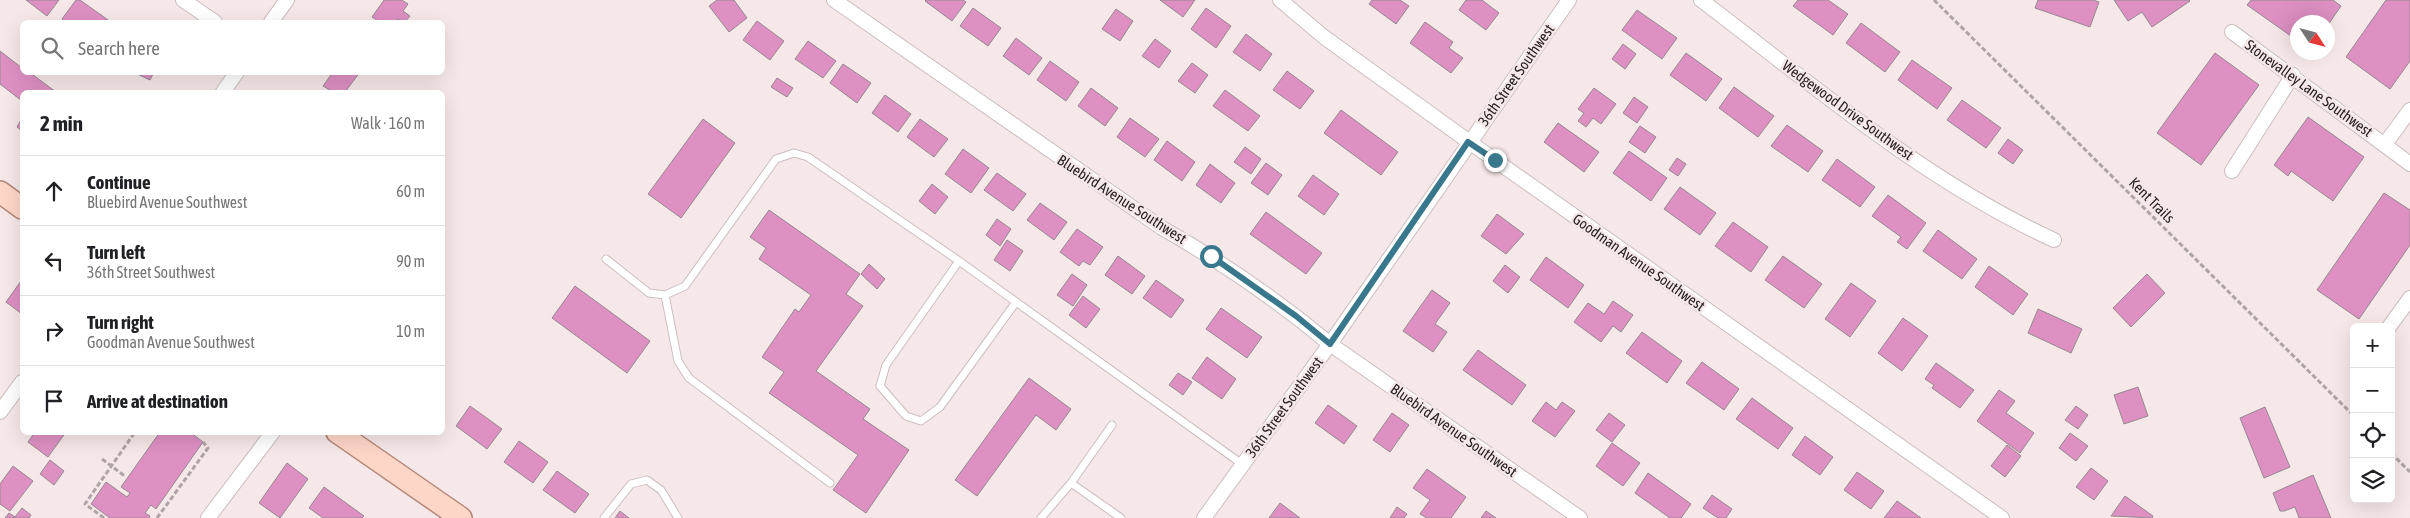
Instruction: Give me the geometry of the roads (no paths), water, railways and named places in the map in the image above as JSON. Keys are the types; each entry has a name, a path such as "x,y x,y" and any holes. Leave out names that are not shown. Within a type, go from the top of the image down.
{"main road":[{"path":"0,192 20,207"},
{"path":"341,435 461,518"}],"street":[{"path":"183,0 212,20"},
{"path":"272,20 287,0"},
{"name":"Bluebird Avenue Southwest","path":"834,0 1162,228 1218,261 1296,316 1330,344 1580,518"},
{"name":"Goodman Avenue Southwest","path":"1280,0 1324,37 1468,142 2002,518"},
{"name":"36th Street Southwest","path":"1204,518 1330,344 1468,142 1569,0"},
{"name":"Wedgewood Drive Southwest","path":"1702,0 1886,141 2013,222 2054,240"},
{"name":"Stonevalley Lane Southwest","path":"2232,32 2293,75 2410,164"},
{"path":"225,90 235,75"},
{"path":"2232,171 2293,75"},
{"path":"2385,144 2410,110"},
{"path":"2392,323 2410,298"},
{"path":"0,412 20,385"},
{"path":"208,518 271,435"}],"lane":[{"path":"606,259 648,293 665,295 684,286 776,159 794,153 808,156 959,260 1242,464"},
{"path":"959,260 886,365 880,386 906,416 921,421 940,407 1016,302"},
{"path":"665,295 678,361 689,378 830,483"},
{"path":"1041,518 1071,483 1112,425"},
{"path":"604,518 631,484 647,480 661,490 678,518"},
{"path":"1071,483 1121,518"}]}
